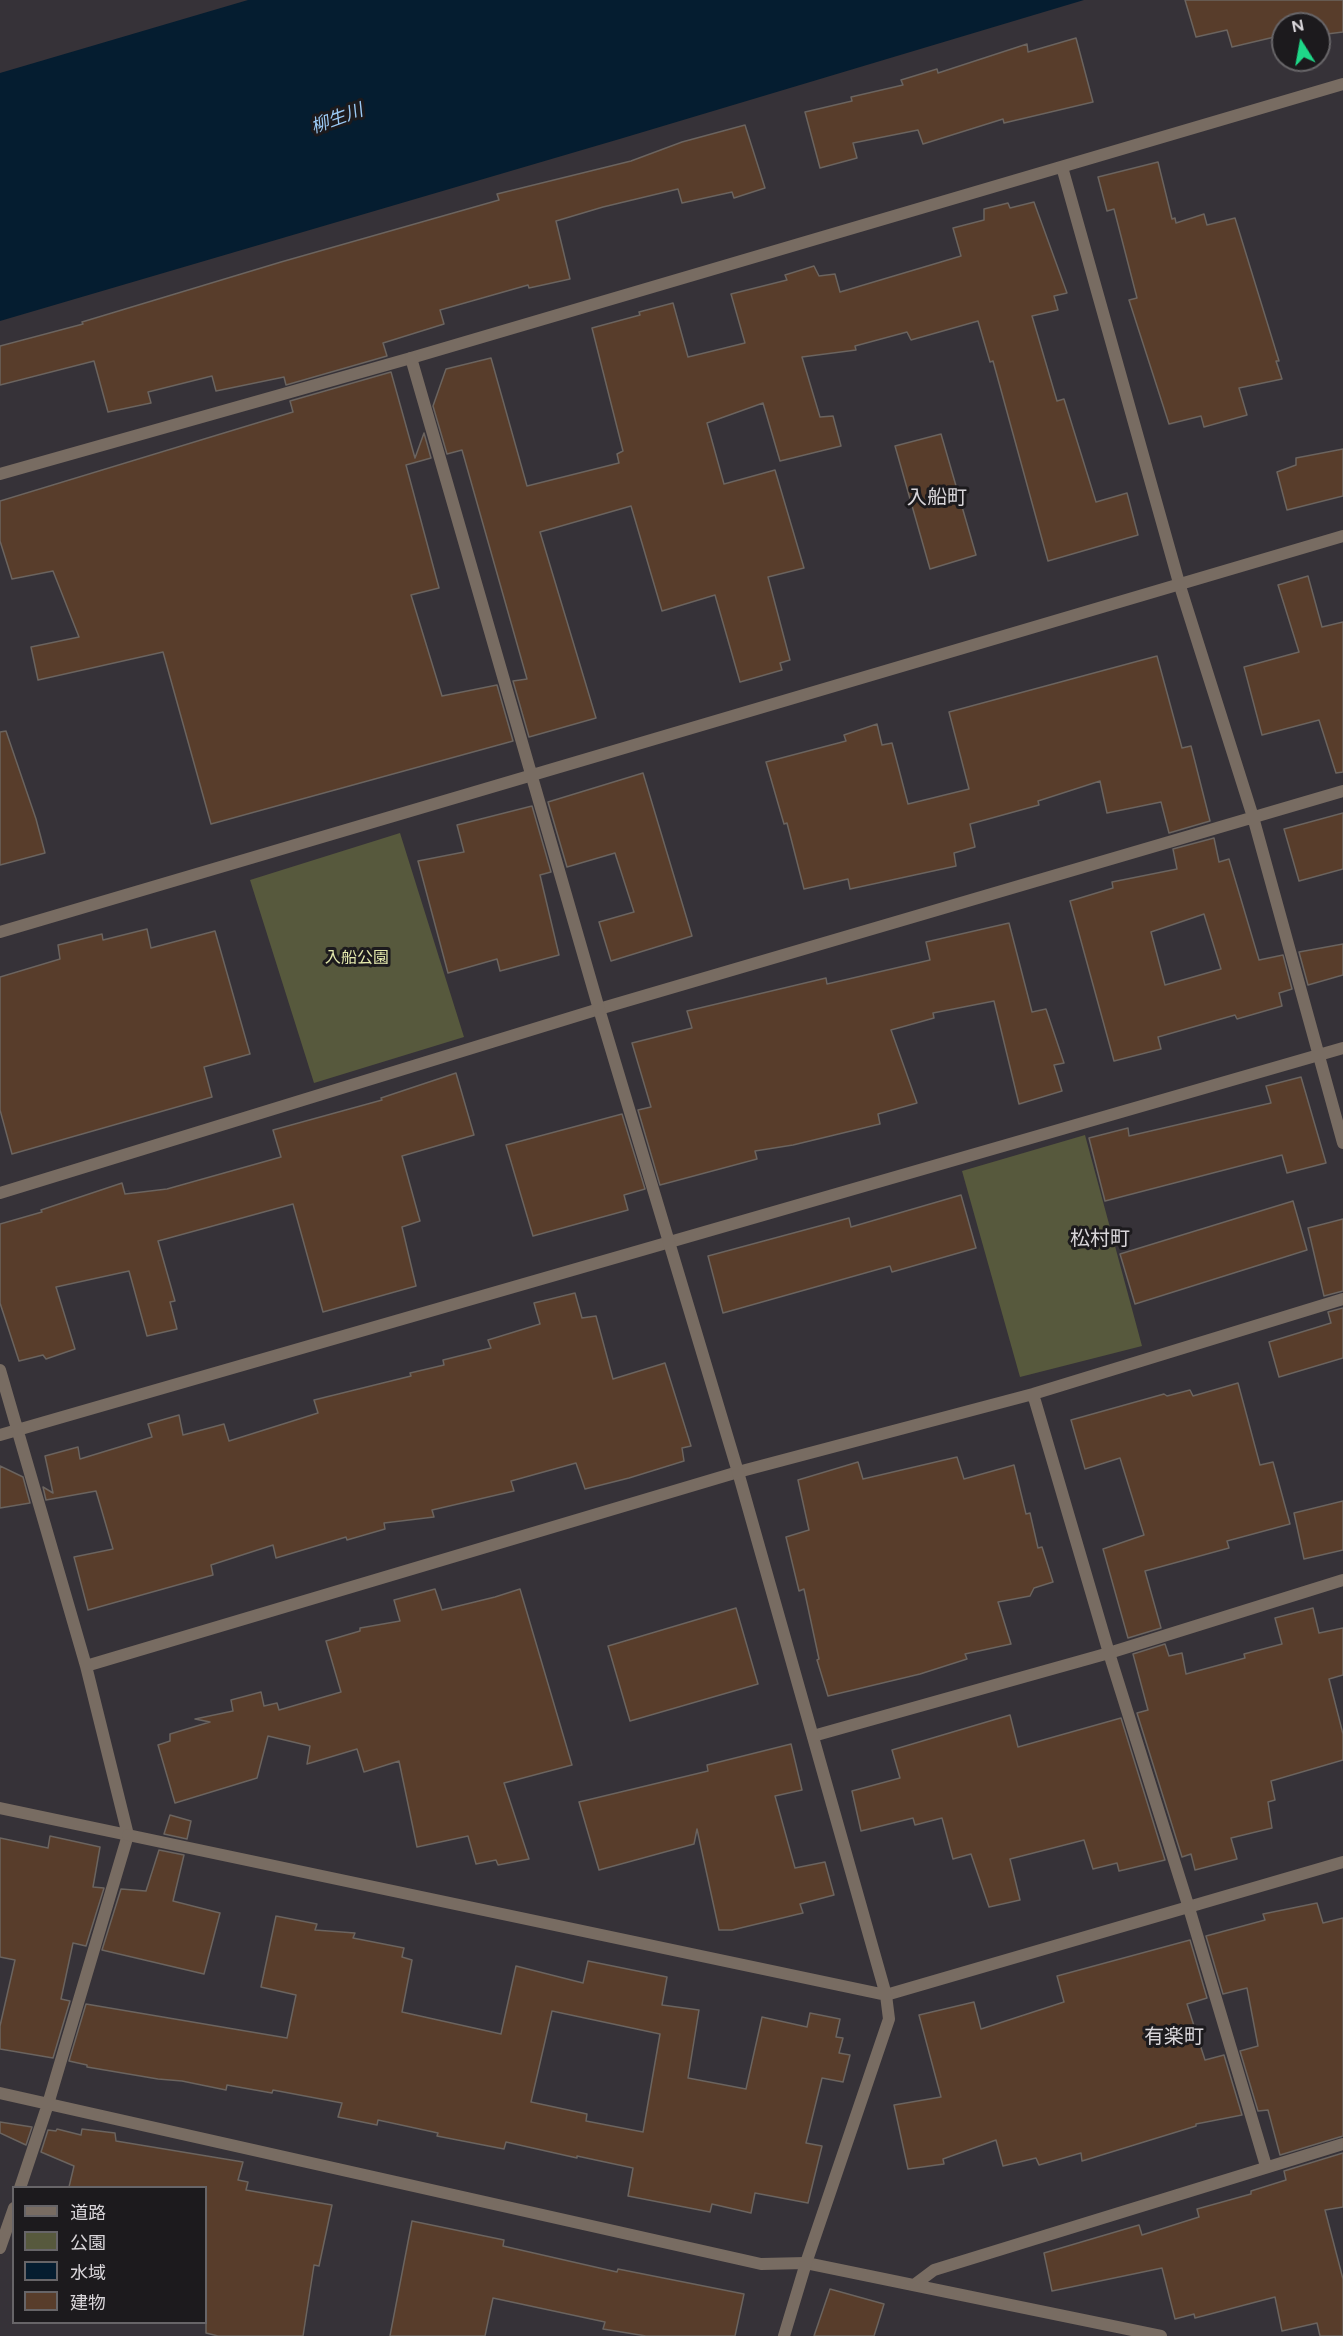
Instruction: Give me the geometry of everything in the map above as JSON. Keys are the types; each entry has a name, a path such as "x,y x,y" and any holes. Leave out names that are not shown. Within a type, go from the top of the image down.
{"street":[{"path":"0,474 411,358 1343,84"},
{"path":"1062,166 1179,583 1253,817 1317,1056 1343,1143"},
{"path":"411,358 598,1009 738,1472 886,1995 889,2019 806,2263 784,2336"},
{"path":"0,932 1343,536"},
{"path":"0,1193 598,1009 1343,791"},
{"path":"0,1436 1343,1048"},
{"path":"86,1666 738,1472 1033,1394 1343,1299"},
{"path":"0,1371 86,1666 128,1835 48,2104 20,2186"},
{"path":"1033,1394 1109,1653 1189,1908 1266,2166"},
{"path":"813,1736 1109,1653 1343,1580"},
{"path":"0,1808 886,1995 1343,1862"},
{"path":"0,2093 761,2264 806,2263 1161,2336"},
{"path":"914,2285 934,2270 1343,2144"},
{"path":"0,2248 12,2214"}],"green space":[{"name":"入船公園","path":"400,833 464,1037 314,1083 250,880"},
{"path":"1085,1135 1142,1346 1020,1377 962,1171"}],"water":[{"name":"柳生川","path":"248,0 1084,0 0,321 0,73"}],"building":[{"path":"1185,0 1343,0 1343,32 1331,34 1331,12 1271,12 1271,38 1232,47 1227,30 1196,37"},
{"path":"1076,38 1093,102 1004,123 1003,119 923,144 918,130 853,143 857,158 820,168 805,112 852,101 851,97 903,85 901,80 937,69 938,73 1027,44 1028,52"},
{"path":"745,125 765,188 734,198 732,192 682,203 678,189 556,221 570,279 529,288 528,285 440,310 444,324 383,343 387,356 286,385 284,377 216,391 212,376 148,392 151,403 108,412 94,361 0,385 0,346 83,324 82,322 281,262 499,200 497,194 631,161 682,142"},
{"path":"1158,162 1172,219 1175,218 1176,223 1204,214 1207,225 1235,218 1279,361 1276,361 1282,379 1239,388 1247,415 1204,427 1201,416 1169,424 1129,300 1137,298 1114,209 1107,211 1098,177"},
{"path":"1034,202 1067,293 1054,296 1058,310 1032,316 1057,401 1064,399 1096,502 1127,493 1138,535 1048,561 993,361 990,362 978,321 911,340 907,332 855,346 856,350 802,357 820,417 833,416 841,446 780,461 763,403 707,423 724,484 775,470 804,568 768,577 790,660 780,663 782,670 740,682 715,595 662,611 631,506 540,532 596,718 529,737 513,681 527,679 462,450 447,454 433,406 446,369 491,358 527,486 619,463 617,454 623,451 592,328 673,303 688,357 745,343 731,294 787,280 785,275 814,266 819,276 835,274 840,292 961,256 953,228 984,220 984,209 1008,203 1010,208"},
{"path":"391,372 415,458 424,433 431,458 406,465 439,588 411,595 442,696 497,685 513,741 211,824 163,652 38,680 31,647 79,637 53,571 12,579 0,541 0,501 293,412 290,401"},
{"path":"941,434 976,555 930,569 895,446"},
{"path":"1343,449 1343,496 1287,510 1277,472 1296,465 1296,458"},
{"path":"1308,576 1322,627 1343,622 1343,772 1336,773 1319,720 1262,735 1244,667 1299,652 1278,585"},
{"path":"1157,656 1182,748 1191,746 1210,821 1169,833 1161,802 1107,813 1100,781 1038,801 1039,805 970,824 975,847 954,853 956,866 850,889 848,879 804,889 787,823 784,824 766,762 846,741 844,735 877,724 882,745 892,743 908,804 969,789 949,712"},
{"path":"6,731 45,853 0,865 0,732"},
{"path":"643,773 692,936 611,961 599,922 634,912 615,853 567,867 548,802"},
{"path":"532,806 551,872 540,875 559,955 500,971 497,959 448,973 418,861 464,852 457,825"},
{"path":"1343,813 1343,869 1299,881 1284,829"},
{"path":"1214,838 1219,862 1229,859 1259,960 1283,955 1292,989 1279,993 1282,1006 1237,1019 1235,1015 1158,1037 1161,1049 1114,1061 1070,901 1113,888 1112,882 1177,869 1173,849","holes":["1204,914 1221,969 1165,985 1151,932"]},
{"path":"1009,923 1032,1012 1046,1009 1064,1063 1054,1065 1062,1091 1019,1104 994,1001 933,1013 934,1018 891,1030 917,1103 878,1114 880,1124 793,1145 755,1151 757,1159 660,1185 638,1110 651,1107 632,1043 692,1028 687,1011 826,978 827,984 930,960 926,942"},
{"path":"147,929 151,948 215,931 250,1054 204,1067 212,1097 12,1154 0,1110 0,977 60,959 58,945 102,934 103,940"},
{"path":"1343,944 1343,975 1308,985 1299,952"},
{"path":"456,1073 474,1135 402,1156 420,1221 402,1227 416,1286 323,1312 293,1204 158,1241 175,1301 170,1302 177,1329 147,1336 129,1271 56,1287 75,1349 46,1359 43,1355 19,1361 0,1303 0,1224 42,1212 41,1210 122,1183 125,1194 167,1189 281,1157 273,1130 382,1100 381,1098"},
{"path":"1301,1077 1326,1163 1287,1173 1282,1155 1105,1201 1089,1138 1128,1128 1129,1136 1271,1103 1266,1086"},
{"path":"622,1114 645,1189 624,1195 628,1210 533,1236 506,1145"},
{"path":"961,1195 976,1248 892,1272 890,1266 723,1313 708,1256 849,1218 851,1227"},
{"path":"1293,1201 1307,1250 1135,1304 1120,1254"},
{"path":"1343,1219 1343,1291 1324,1296 1308,1228"},
{"path":"575,1293 582,1318 596,1316 613,1379 665,1363 691,1446 682,1448 684,1461 585,1489 576,1463 511,1481 514,1491 432,1510 434,1517 384,1523 385,1529 347,1540 346,1537 276,1558 273,1545 211,1565 213,1575 88,1610 74,1557 113,1549 96,1491 46,1500 43,1487 53,1493 45,1456 78,1447 80,1459 152,1437 148,1424 179,1415 183,1435 224,1424 229,1441 318,1413 314,1400 411,1376 410,1373 444,1365 443,1360 491,1348 488,1340 540,1324 534,1303"},
{"path":"1343,1308 1343,1358 1279,1377 1269,1342 1331,1323 1328,1312"},
{"path":"1238,1383 1260,1465 1273,1462 1290,1524 1227,1541 1229,1548 1145,1571 1161,1628 1128,1638 1103,1549 1144,1535 1120,1458 1085,1469 1071,1420 1164,1394 1167,1396 1190,1390 1193,1396"},
{"path":"957,1457 964,1479 1014,1465 1026,1514 1030,1513 1038,1548 1042,1547 1053,1582 1034,1588 1030,1596 998,1602 1011,1644 965,1654 967,1659 920,1674 828,1696 817,1660 819,1659 804,1589 799,1591 786,1537 809,1530 798,1480 858,1462 863,1479"},
{"path":"0,1466 23,1477 30,1503 0,1508"},
{"path":"1343,1501 1343,1550 1304,1559 1294,1513"},
{"path":"435,1589 442,1610 520,1589 572,1765 504,1783 529,1859 498,1865 496,1860 476,1864 468,1836 417,1847 399,1761 364,1772 357,1749 307,1764 310,1746 268,1736 257,1778 175,1803 158,1745 170,1741 170,1734 210,1722 195,1719 233,1711 231,1700 261,1692 264,1706 277,1703 279,1710 341,1692 326,1641 360,1631 360,1628 400,1621 394,1600"},
{"path":"736,1608 758,1684 630,1721 608,1646"},
{"path":"1313,1608 1319,1633 1343,1628 1343,1675 1329,1679 1343,1734 1343,1760 1271,1781 1275,1800 1268,1802 1272,1828 1231,1838 1237,1859 1195,1870 1191,1854 1182,1857 1137,1713 1148,1710 1133,1654 1165,1644 1169,1656 1182,1653 1186,1674 1245,1658 1244,1654 1282,1644 1275,1618"},
{"path":"1010,1715 1018,1747 1121,1718 1165,1860 1119,1871 1117,1863 1093,1869 1084,1840 1010,1859 1020,1900 989,1907 971,1854 953,1859 942,1818 915,1825 913,1818 861,1831 852,1791 900,1778 892,1750"},
{"path":"791,1744 802,1790 775,1796 795,1868 825,1862 834,1895 800,1904 803,1913 732,1930 719,1930 697,1829 694,1844 599,1870 579,1802 708,1771 707,1765"},
{"path":"170,1815 191,1821 187,1839 164,1834"},
{"path":"50,1836 100,1847 93,1887 104,1888 86,1946 73,1943 61,1999 70,2001 53,2058 0,2049 0,2026 15,1960 0,1957 0,1838 48,1848"},
{"path":"159,1850 184,1855 173,1901 220,1913 204,1974 102,1950 121,1889 146,1891"},
{"path":"1317,1903 1323,1923 1343,1918 1343,2136 1280,2155 1268,2110 1258,2111 1240,2051 1258,2046 1247,1988 1223,1994 1206,1936 1265,1920 1263,1914"},
{"path":"276,1916 317,1924 315,1930 355,1933 353,1938 404,1948 402,1957 412,1960 402,2012 501,2034 516,1966 583,1983 588,1961 667,1977 662,2005 699,2010 688,2078 746,2089 762,2017 807,2027 810,2013 840,2019 836,2037 843,2038 839,2053 850,2055 843,2082 822,2078 806,2143 822,2146 808,2203 755,2193 751,2213 712,2204 710,2212 628,2196 633,2168 506,2142 504,2149 437,2136 438,2133 378,2120 377,2125 338,2117 342,2103 273,2090 272,2093 227,2085 226,2090 87,2067 87,2065 69,2061 86,2004 287,2038 296,1995 261,1987","holes":["552,2011 660,2034 643,2132 586,2121 587,2114 531,2102"]},
{"path":"1190,1940 1207,1998 1187,2004 1205,2060 1224,2055 1242,2115 1196,2124 1196,2126 1082,2161 1081,2153 1039,2165 1036,2158 1003,2166 996,2140 943,2159 944,2164 908,2169 894,2105 941,2097 919,2015 974,2002 981,2029 1064,2002 1057,1976"},
{"path":"0,2122 32,2127 26,2145 0,2133"},
{"path":"57,2129 81,2135 82,2129 115,2133 116,2141 243,2162 238,2180 248,2182 246,2190 332,2205 319,2266 314,2265 303,2336 218,2336 206,2333 207,2186 69,2186 74,2166 41,2152 48,2130 56,2131"},
{"path":"1343,2153 1343,2207 1325,2210 1343,2279 1343,2336 1320,2336 1317,2323 1282,2331 1275,2297 1195,2318 1194,2314 1175,2319 1162,2268 1052,2291 1044,2253 1139,2225 1142,2235 1199,2217 1197,2209 1251,2194 1251,2191 1286,2180 1284,2171"},
{"path":"412,2221 504,2240 503,2246 617,2272 618,2269 744,2294 735,2336 646,2336 603,2329 605,2322 493,2298 485,2336 390,2336"},
{"path":"830,2289 884,2304 874,2336 814,2336"}],"district":[{"name":"入船町","path":"937,498"},
{"name":"松村町","path":"1100,1239"},
{"name":"有楽町","path":"1174,2037"}]}
